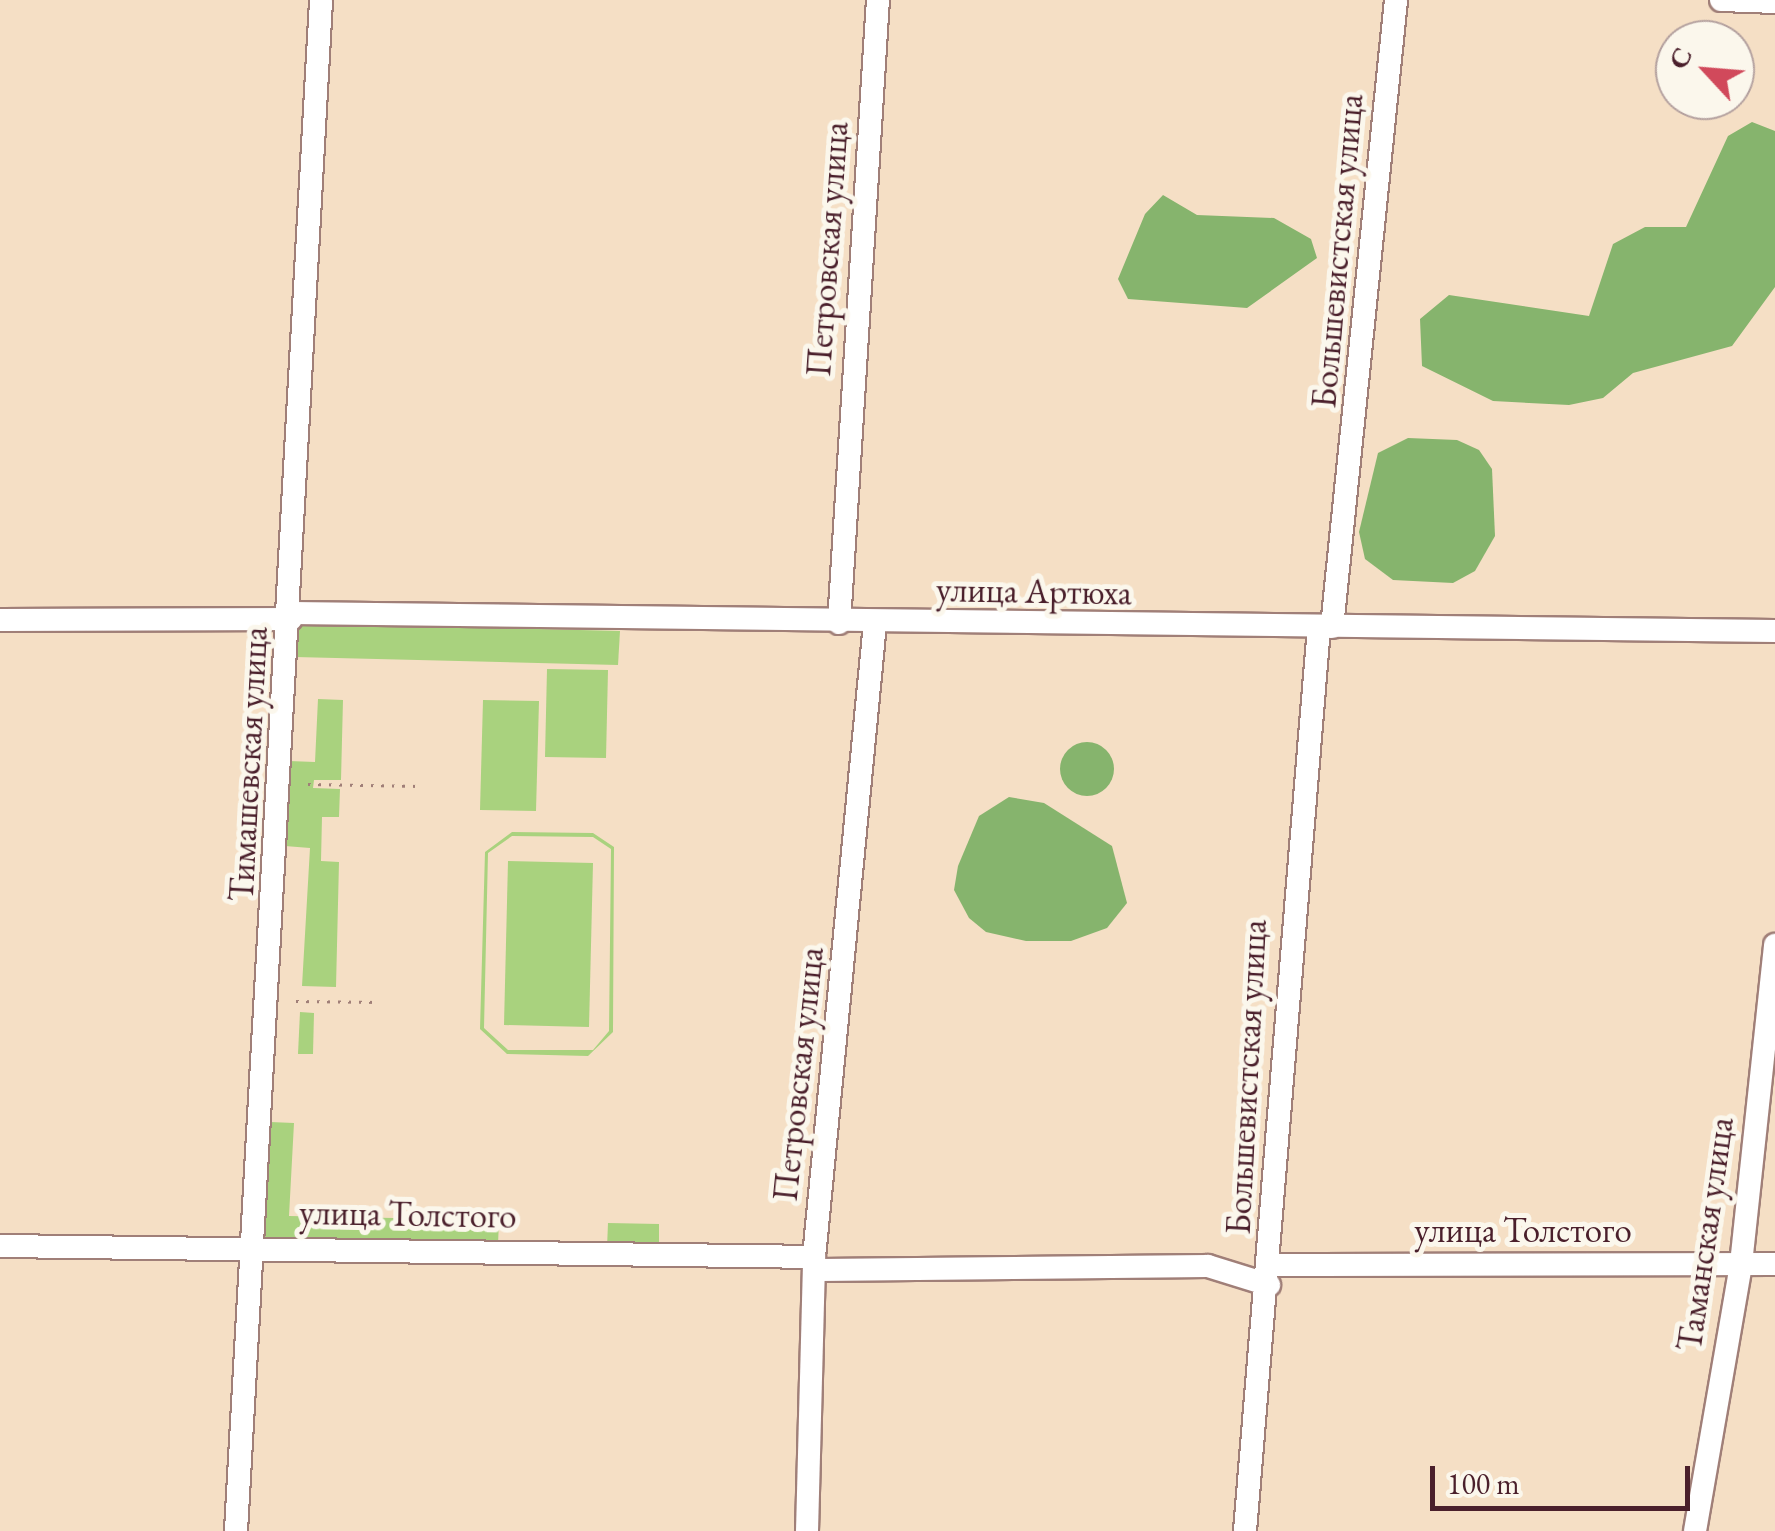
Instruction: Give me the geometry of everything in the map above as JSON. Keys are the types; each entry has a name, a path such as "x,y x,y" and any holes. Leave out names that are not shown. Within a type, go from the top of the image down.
{"street":[{"name":"Тимашевская улица","path":"236,1531 257,1247 292,616 320,0"},
{"name":"Петровская улица","path":"838,623 878,0"},
{"name":"Большевистская улица","path":"1245,1531 1270,1275 1289,912 1326,627 1396,0"},
{"path":"1721,0 1775,2"},
{"name":"улица Артюха","path":"0,620 292,616 1775,631"},
{"name":"Петровская улица","path":"807,1531 817,1264 874,624"},
{"name":"Таманская улица","path":"1695,1531 1741,1264 1775,945"},
{"name":"улица Толстого","path":"0,1246 257,1247 817,1264 1208,1266 1270,1275 1775,1264"}],"path":[{"path":"308,784 420,786"},
{"path":"296,1001 380,1002"}],"green space":[{"path":"1752,122 1775,131 1775,287 1732,346 1633,373 1603,398 1569,405 1493,401 1422,366 1420,319 1449,295 1589,316 1613,244 1645,227 1686,227 1728,136"},
{"path":"1163,195 1197,215 1274,218 1311,239 1317,258 1247,308 1128,299 1118,279 1145,214"},
{"path":"1408,438 1457,440 1479,450 1492,469 1495,536 1475,571 1453,583 1393,580 1365,559 1359,532 1378,453"},
{"path":"297,623 620,631 618,665 295,657"},
{"path":"547,669 608,670 606,758 545,757"},
{"path":"318,699 343,700 341,780 314,780 313,788 340,789 339,817 322,817 321,861 339,862 336,987 302,986 310,848 285,846 289,761 315,762"},
{"path":"483,700 539,701 536,811 480,810"},
{"path":"1087,742 1106,750 1114,769 1106,788 1087,796 1068,788 1060,769 1068,750"},
{"path":"1009,797 1044,803 1112,846 1127,903 1107,928 1071,941 1026,941 986,932 969,918 954,890 958,866 979,816"},
{"path":"512,832 593,833 614,847 613,1032 588,1056 507,1054 480,1029 485,852","holes":["512,836 593,837 611,849 609,1031 593,1050 508,1050 484,1028 488,853"]},
{"path":"508,861 593,863 589,1027 504,1025"},
{"path":"300,1012 314,1013 313,1054 298,1054"},
{"path":"270,1122 294,1123 289,1216 499,1220 498,1245 263,1239"},
{"path":"608,1223 659,1224 659,1249 607,1248"}]}
